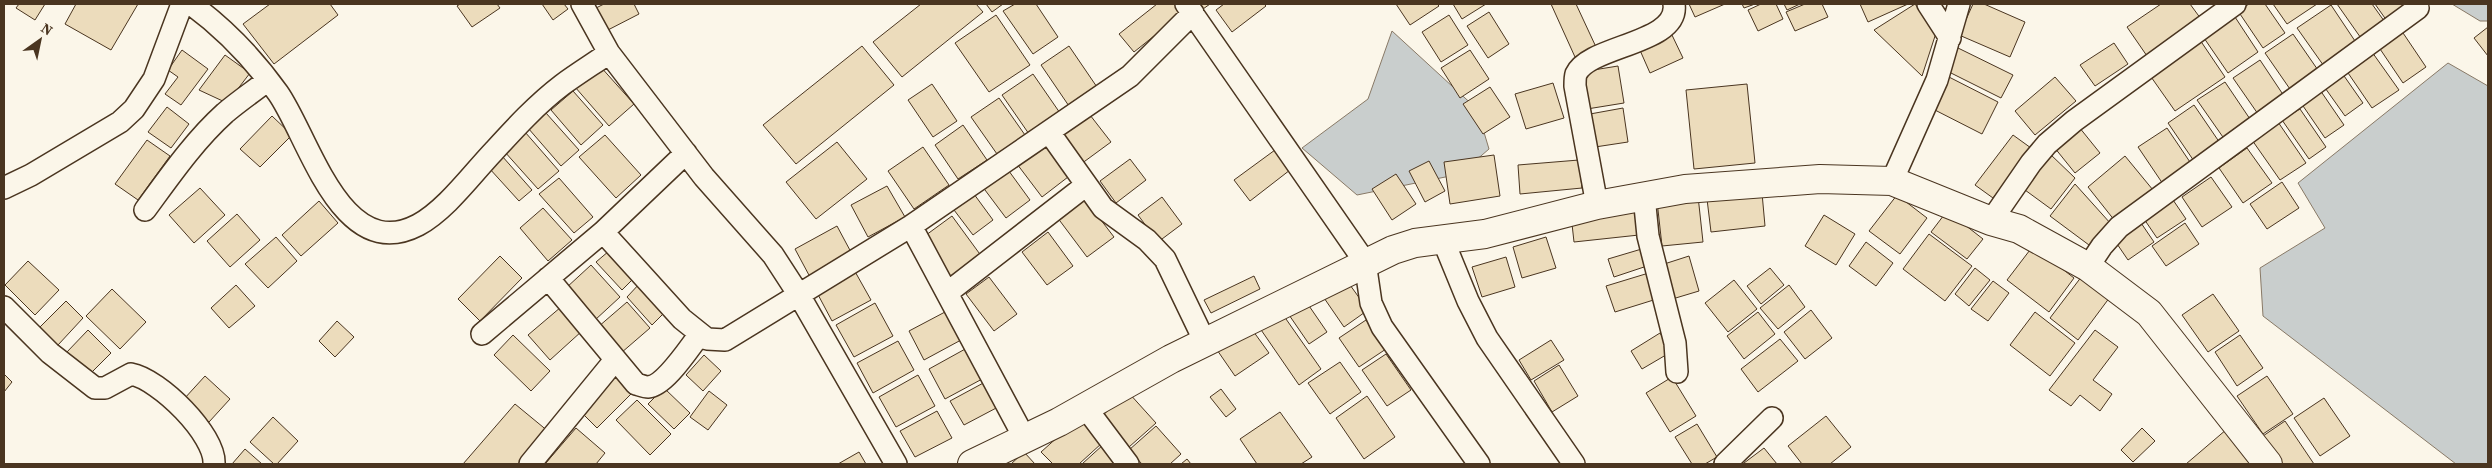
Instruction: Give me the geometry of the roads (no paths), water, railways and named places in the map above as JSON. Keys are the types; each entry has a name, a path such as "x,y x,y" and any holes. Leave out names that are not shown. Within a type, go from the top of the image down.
{"main road":[{"path":"973,464 1086,408 1205,342 1392,250 1415,243 1443,240 1531,223 1597,205 1685,188 1820,179 1892,181 1991,221 2019,229 2088,267 2149,314 2268,464"}],"street":[{"path":"4,188 31,175 112,127 134,109 154,79 182,4"},
{"path":"191,4 241,46 268,80 279,95 332,192 348,213 364,226 392,233 418,225 439,208 536,108 561,86 609,53"},
{"path":"582,4 609,53 686,153 773,255 799,295 896,464"},
{"path":"1597,205 1575,86 1576,74 1582,66 1666,27 1675,11 1674,4"},
{"path":"1928,4 1950,38"},
{"path":"1892,181 1937,80 1959,4"},
{"path":"1991,221 2031,163 2047,144 2074,120 2235,4"},
{"path":"603,232 662,299 700,334 715,340 724,340 910,226 1130,76 1189,8 1365,262 1371,303 1382,327 1398,353 1480,464"},
{"path":"2088,267 2119,227 2418,8"},
{"path":"145,210 185,155 205,133 227,112 268,80"},
{"path":"1048,132 1085,186 1103,208 1146,240 1165,259 1205,342"},
{"path":"482,334 603,232 686,153"},
{"path":"947,293 1085,186"},
{"path":"1644,196 1650,245 1675,343 1677,372"},
{"path":"910,226 1025,439"},
{"path":"1443,240 1468,302 1487,338 1574,464"},
{"path":"548,278 636,384 647,387 658,384 700,334"},
{"path":"4,307 50,354 95,388 105,388 131,374 150,381 175,403 202,434 214,458 214,464"},
{"path":"530,464 615,360"},
{"path":"1086,408 1128,464"},
{"path":"1724,464 1772,418"}]}
